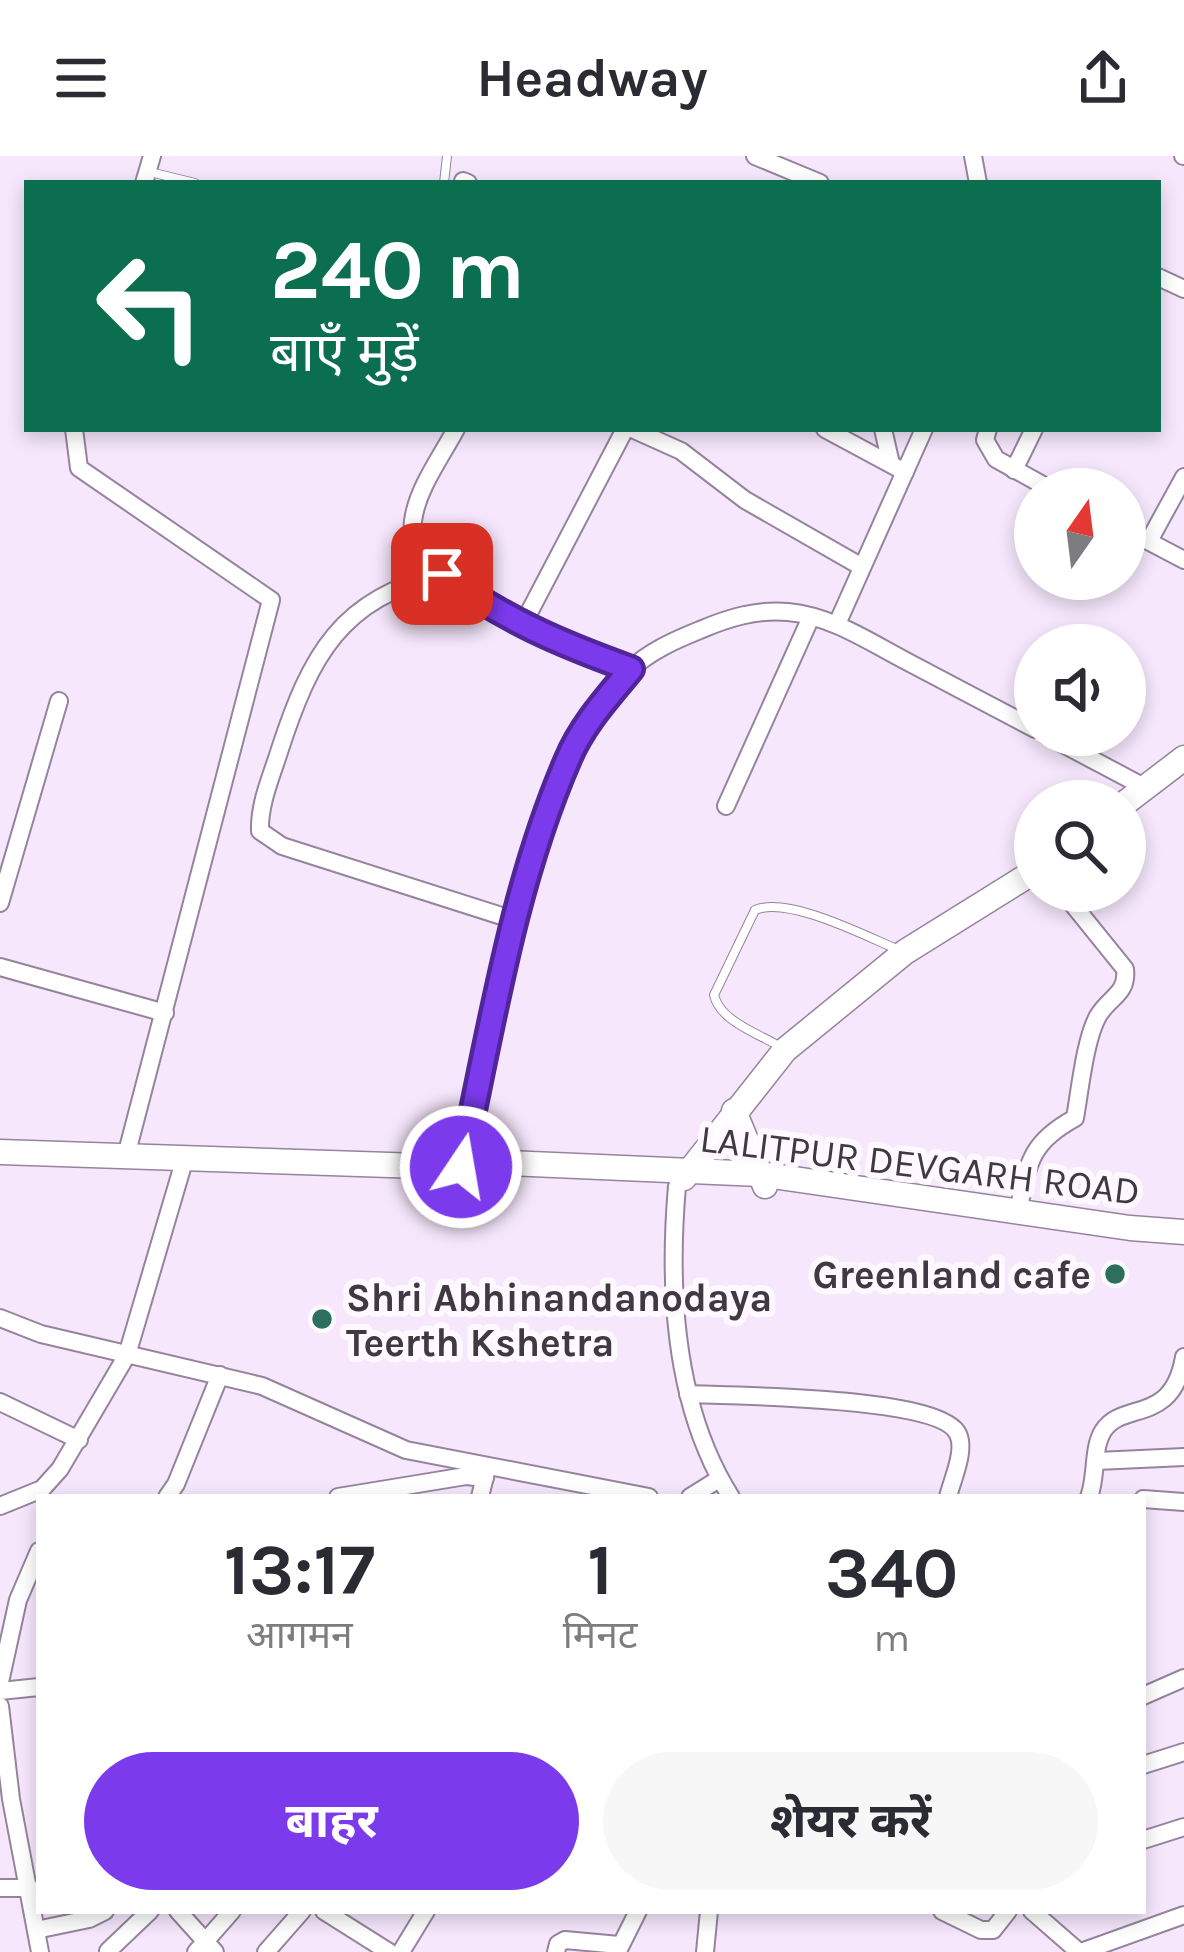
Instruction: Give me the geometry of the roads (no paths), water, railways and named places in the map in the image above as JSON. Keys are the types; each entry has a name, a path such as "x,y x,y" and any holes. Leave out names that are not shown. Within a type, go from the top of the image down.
{"main road":[{"path":"1146,787 1184,758"},
{"path":"684,1178 785,1050 905,952 1014,884"},
{"path":"734,1111 764,1182 1044,1230 1184,1244"},
{"name":"LALITPUR DEVGARH ROAD","path":"0,1152 471,1168 508,1162 764,1182 1184,1232"}],"street":[{"path":"755,156 813,180"},
{"path":"74,432 79,468 272,601 126,1156"},
{"path":"454,432 412,521 417,547 442,574 491,610 631,669"},
{"path":"522,626 626,432"},
{"path":"635,432 681,451 779,521 862,567"},
{"path":"831,432 898,468"},
{"path":"884,432 898,468"},
{"path":"837,624 898,468 922,432"},
{"path":"988,432 988,450 1014,470"},
{"path":"1015,468 1033,432"},
{"path":"1149,541 1184,477"},
{"path":"1146,540 1184,560"},
{"path":"442,574 396,587 371,602 324,646 298,694 265,796 260,831 282,846 514,920"},
{"path":"471,1168 514,920 568,757 595,712 631,669 671,642 723,620 755,612 811,616 837,624 1014,718"},
{"path":"726,806 811,616"},
{"path":"1,894 58,701"},
{"path":"1077,756 1113,780"},
{"path":"1018,1212 1029,1158 1045,1138 1075,1118 1098,1015 1123,990 1126,980 1125,969 1079,912"},
{"path":"0,967 165,1013"},
{"path":"0,1506 42,1489 79,1440 128,1355 184,1158"},
{"path":"684,1178 673,1269 688,1394 728,1494"},
{"path":"0,1318 41,1334 292,1398 406,1450 486,1473 629,1494"},
{"path":"1090,1494 1103,1431 1167,1397 1183,1366"},
{"path":"169,1494 220,1376"},
{"path":"688,1394 792,1398 908,1409 938,1417 956,1430 960,1441 949,1494"},
{"path":"0,1402 79,1440"},
{"path":"1097,1461 1184,1457"},
{"path":"368,1494 486,1473"},
{"path":"481,1494 486,1473"},
{"path":"695,1494 719,1479"},
{"path":"1146,1499 1184,1502"},
{"path":"36,1558 18,1600 0,1686 36,1687"},
{"path":"1146,1695 1184,1678"},
{"path":"0,1706 11,1799 40,1952"},
{"path":"1146,1764 1184,1752"},
{"path":"1146,1839 1184,1827"},
{"path":"0,1888 30,1888"},
{"path":"36,1930 99,1914"},
{"path":"108,1951 147,1914"},
{"path":"180,1914 206,1949 230,1914"},
{"path":"266,1952 299,1914"},
{"path":"329,1914 389,1952"},
{"path":"400,1952 424,1914"},
{"path":"556,1952 565,1940 619,1949 636,1914"},
{"path":"705,1952 710,1914"},
{"path":"948,1914 981,1930 993,1930 1006,1914"},
{"path":"1044,1915 1080,1952 1184,1915"}],"lane":[{"path":"148,170 184,180"},
{"path":"785,1050 729,1017 717,1006 714,995 755,910 777,906 801,912 905,952"}],"place":[{"name":"Greenland cafe","path":"1115,1274"},
{"name":"Shri Abhinandanodaya Teerth Kshetra","path":"322,1319"}]}
